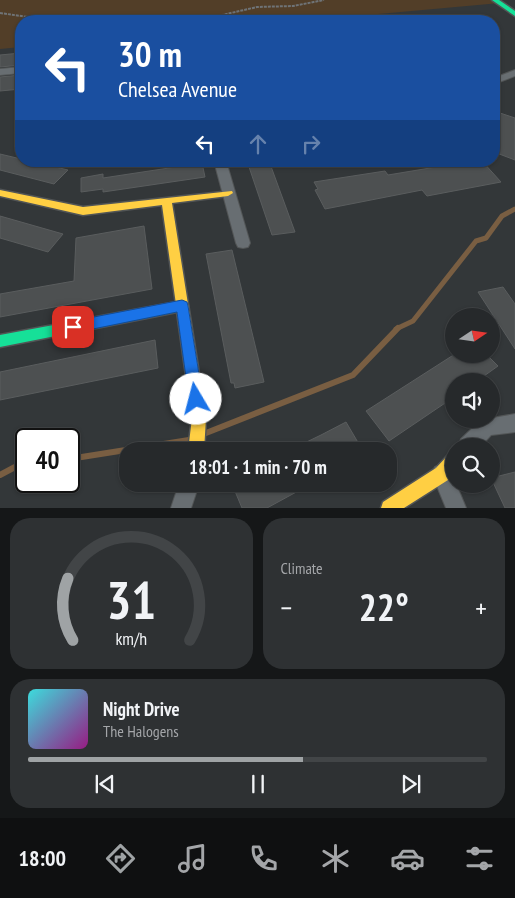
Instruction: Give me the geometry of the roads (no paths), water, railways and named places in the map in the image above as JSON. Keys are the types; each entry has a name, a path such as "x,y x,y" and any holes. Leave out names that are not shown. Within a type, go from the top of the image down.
{"street":[{"path":"495,0 515,14"},
{"path":"0,72 15,71"},
{"path":"500,79 515,73"},
{"path":"222,167 243,243"},
{"path":"0,193 83,211 95,211 228,193"},
{"path":"168,202 199,418 197,442"},
{"path":"0,341 182,306"},
{"path":"476,438 487,426 515,423"},
{"path":"389,508 445,470"},
{"path":"181,508 186,492"},
{"path":"453,493 456,508"}],"waterway":[{"path":"398,328 413,321 476,241 486,238 502,216 515,209"},
{"path":"206,433 353,375 398,328"},
{"path":"80,457 189,440"},
{"path":"0,475 15,467"}]}
